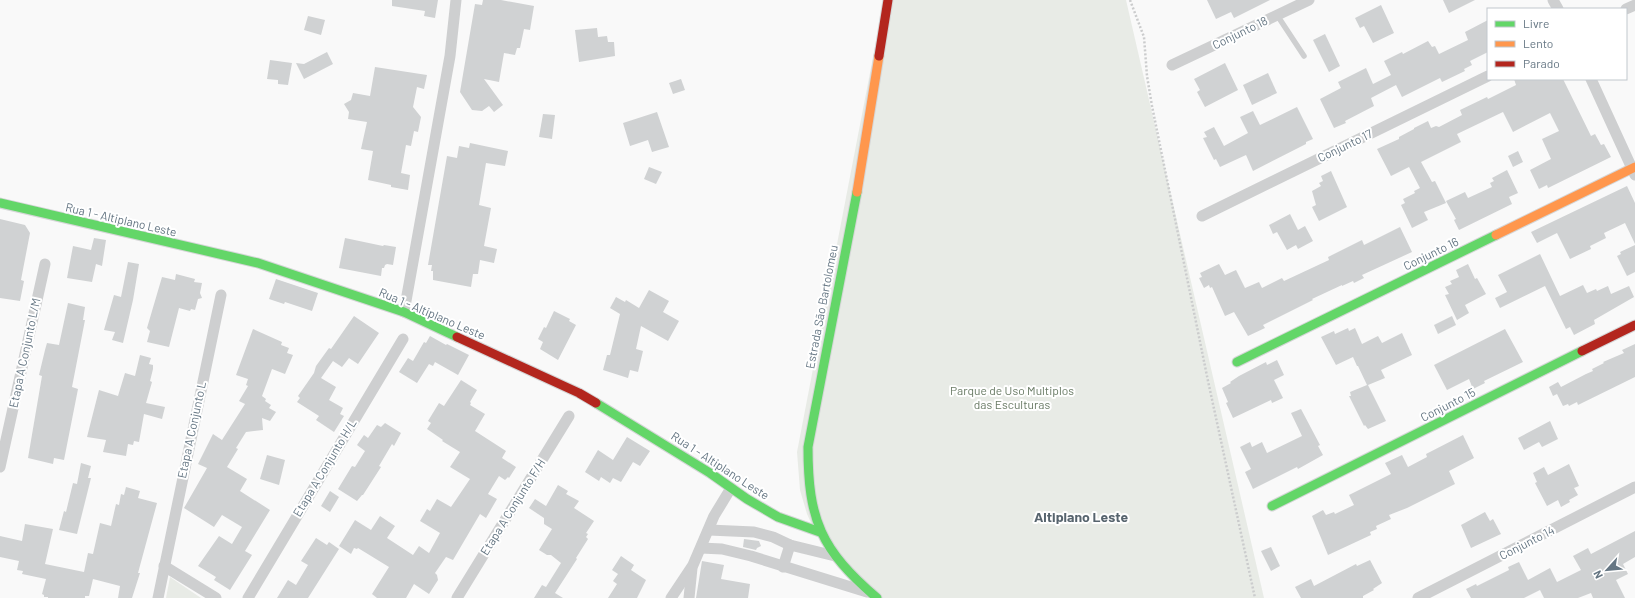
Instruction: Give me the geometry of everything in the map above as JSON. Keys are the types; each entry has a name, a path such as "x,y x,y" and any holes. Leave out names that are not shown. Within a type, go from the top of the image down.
{"street":[{"path":"404,312 450,56 456,0"},
{"name":"Estrada São Bartolomeu","path":"873,595 837,559 820,532 812,510 807,481 808,447 863,162 888,0"},
{"name":"Conjunto 18","path":"1172,66 1308,0"},
{"name":"Conjunto 17","path":"1202,216 1487,76"},
{"path":"1591,80 1634,170"},
{"name":"Conjunto 16","path":"1238,362 1634,170"},
{"name":"Rua 1 - Altiplano Leste","path":"0,203 258,263 404,312 579,393 710,473 778,517 820,532"},
{"name":"Etapa A Conjunto L/M","path":"1,461 45,264"},
{"name":"Etapa A Conjunto L","path":"158,598 222,295"},
{"name":"Conjunto 15","path":"1272,506 1635,325"},
{"name":"Etapa A Conjunto H/L","path":"248,598 403,339"},
{"name":"Etapa A Conjunto F/H","path":"457,598 569,416"},
{"name":"Conjunto 14","path":"1418,598 1635,487"},
{"path":"671,598 693,565 714,516 731,488"},
{"path":"709,530 754,532 773,537 790,545 837,559 826,579"},
{"path":"783,567 790,545"},
{"path":"701,548 722,549 826,579 873,595"},
{"path":"689,598 693,565"},
{"path":"164,566 216,598"}],"lane":[{"path":"1277,15 1304,56"}],"path":[{"path":"1130,0 1144,36 1147,76 1152,106 1208,381 1255,598"}],"green space":[{"name":"Parque de Uso Multiplos das Esculturas","path":"884,0 1126,0 1264,598 877,598 817,536 807,514 800,490 797,452"},
{"path":"170,577 201,598 166,598"}],"building":[{"path":"392,0 438,0 435,18 424,16 425,11 392,6"},
{"path":"483,0 501,0 534,6 530,30 524,29 520,48 517,48 515,55 504,53 499,82 484,79 503,105 494,112 489,106 482,111 472,110 460,92 475,4 482,5"},
{"path":"1207,0 1270,0 1234,18 1231,12 1216,19"},
{"path":"1443,0 1475,0 1449,13"},
{"path":"1381,5 1394,33 1373,43 1364,26 1360,28 1355,18"},
{"path":"308,16 325,20 321,35 304,30"},
{"path":"1487,21 1487,52 1470,61 1472,65 1464,69 1465,71 1442,82 1440,78 1402,97 1396,85 1371,98 1374,106 1345,121 1346,123 1334,128 1320,99 1341,88 1338,82 1366,68 1373,84 1391,75 1384,61 1402,52 1403,54 1428,41 1432,47 1435,46 1439,54 1468,40 1465,32"},
{"path":"597,28 598,37 607,36 608,42 614,42 615,56 579,62 575,30"},
{"path":"1325,34 1340,66 1329,72 1313,40"},
{"path":"327,52 333,64 304,79 296,63 304,64"},
{"path":"270,60 292,63 288,85 278,84 278,80 267,79"},
{"path":"1225,63 1238,90 1205,107 1197,92 1200,90 1194,79"},
{"path":"375,67 427,75 424,89 417,87 413,107 421,117 418,132 414,131 411,146 406,145 401,173 410,175 408,190 391,187 391,185 368,180 373,151 361,149 367,122 348,119 349,112 344,104 351,100 353,93 370,96"},
{"path":"1268,73 1277,93 1252,105 1243,85"},
{"path":"681,79 685,90 673,94 669,83"},
{"path":"1514,80 1563,80 1591,136 1595,134 1601,145 1604,144 1611,157 1548,188 1547,185 1539,189 1530,170 1551,159 1542,139 1559,131 1550,113 1513,132 1503,112 1457,134 1461,142 1421,162 1432,182 1435,181 1446,203 1424,212 1428,220 1412,228 1401,205 1405,203 1403,199 1415,193 1414,191 1420,188 1409,167 1391,176 1377,149 1399,139 1399,137 1428,121 1431,128 1436,126 1439,127 1462,115 1460,110 1487,97 1488,99 1516,85"},
{"path":"1297,107 1313,139 1253,171 1246,155 1220,167 1216,159 1214,160 1203,138 1207,137 1204,132 1214,127 1224,146 1248,133 1240,117 1253,111 1260,125"},
{"path":"657,112 669,147 652,152 648,140 630,146 623,123"},
{"path":"543,114 555,115 552,139 539,137"},
{"path":"470,143 508,151 505,166 486,163 479,205 491,208 484,246 497,249 494,263 480,260 478,274 473,274 471,287 433,280 433,271 431,271 432,265 428,265 447,156 457,158 459,146 469,148"},
{"path":"1518,151 1523,162 1513,167 1508,156"},
{"path":"649,167 662,172 656,184 644,179"},
{"path":"1507,170 1518,193 1509,197 1512,204 1459,230 1454,220 1456,219 1446,201 1465,192 1468,198 1492,187 1490,183 1494,181 1492,178"},
{"path":"1331,171 1347,207 1319,221 1312,207 1316,205 1312,191 1321,186 1319,183 1323,181 1321,176"},
{"path":"1627,186 1635,203 1635,244 1625,223 1604,233 1606,238 1590,246 1591,249 1570,259 1557,233 1537,243 1531,232"},
{"path":"1290,214 1298,230 1305,226 1313,241 1298,249 1296,245 1287,250 1277,232 1273,234 1269,225"},
{"path":"0,219 25,225 30,233 21,280 24,281 20,301 0,298"},
{"path":"1400,227 1412,252 1362,275 1364,278 1354,283 1353,281 1342,285 1312,299 1313,300 1263,325 1265,328 1248,336 1234,312 1225,316 1212,287 1210,288 1209,285 1204,288 1199,278 1202,277 1200,273 1219,264 1225,275 1236,270 1245,288 1259,282 1262,288 1282,278 1284,281 1329,260 1328,257 1362,240 1364,245"},
{"path":"94,238 106,240 102,266 96,264 92,282 67,278 73,246 91,250"},
{"path":"345,238 383,246 396,247 393,265 385,265 384,268 382,268 381,276 339,268"},
{"path":"1635,245 1635,272 1627,276 1617,256 1621,254 1620,252"},
{"path":"1540,254 1560,296 1583,285 1587,293 1596,289 1597,291 1608,286 1611,294 1629,286 1634,297 1594,320 1595,324 1574,335 1570,327 1566,329 1545,286 1500,308 1495,298 1507,292 1498,275"},
{"path":"128,262 139,264 133,300 123,343 112,340 115,332 104,330 114,295 121,297"},
{"path":"1468,264 1475,279 1477,278 1486,294 1465,305 1469,313 1457,320 1445,295 1449,294 1445,287 1452,284 1450,281 1459,277 1456,270"},
{"path":"176,274 195,279 194,282 202,283 200,293 202,298 198,299 195,310 191,309 190,311 179,308 169,347 147,342 150,331 147,328 162,277 175,280"},
{"path":"276,279 318,293 312,311 285,302 284,304 269,299"},
{"path":"649,290 669,301 663,312 679,321 668,341 641,326 636,349 643,351 638,372 630,370 628,378 603,370 607,355 610,355 620,314 610,308 616,297 625,302 626,300 639,308"},
{"path":"68,303 85,307 83,320 85,320 72,387 78,389 64,460 54,458 53,464 28,458 42,376 39,375 45,350 47,343 59,345"},
{"path":"554,311 570,319 569,321 576,325 558,360 540,349 543,342 538,339 544,327 546,328"},
{"path":"354,316 379,333 358,364 349,358 342,367 333,361 321,378 336,387 329,400 343,408 340,414 344,416 334,432 316,420 319,416 297,402 300,398 298,396 314,373 316,366 329,348 331,349"},
{"path":"1452,316 1456,325 1438,334 1434,325"},
{"path":"1348,328 1349,331 1355,328 1362,344 1378,336 1382,343 1402,333 1412,355 1381,370 1385,378 1368,385 1386,421 1368,429 1365,425 1364,426 1349,396 1351,396 1350,392 1367,385 1358,366 1353,357 1336,365 1321,337 1334,331 1335,334"},
{"path":"253,329 282,342 281,345 289,348 287,353 293,355 285,374 272,369 262,396 266,399 265,401 271,405 269,408 276,412 270,421 262,418 263,430 246,432 227,467 247,479 240,491 270,510 245,551 252,555 230,590 214,580 216,577 198,566 219,536 232,544 242,527 222,515 214,527 184,508 207,468 198,464 213,434 222,440 245,404 239,401 248,386 246,385 248,379 236,375"},
{"path":"1505,329 1523,362 1484,381 1485,383 1473,389 1469,379 1447,390 1434,365"},
{"path":"430,336 469,355 458,375 435,362 433,366 429,364 417,383 399,372 408,358 413,361 424,342 426,343"},
{"path":"1635,344 1635,377 1578,405 1577,402 1569,406 1568,404 1563,406 1557,394 1553,396 1549,387 1558,382 1561,387 1593,371 1592,369 1604,363 1603,362 1624,353 1622,350"},
{"path":"140,355 151,358 149,364 153,365 150,381 152,382 146,403 165,407 162,419 144,414 139,442 134,441 133,445 128,444 126,456 103,452 106,440 87,437 99,390 118,396 125,373 135,376"},
{"path":"1277,360 1284,375 1274,380 1283,398 1272,403 1271,400 1233,418 1226,403 1228,402 1222,388 1239,376 1266,362 1267,365"},
{"path":"461,380 477,390 470,402 470,405 485,414 475,431 506,451 502,458 516,467 509,478 508,477 505,480 499,476 488,494 497,499 486,518 480,514 453,560 446,557 435,573 438,580 429,594 414,584 406,598 377,598 372,594 389,567 358,548 354,548 351,554 339,546 355,520 371,530 380,516 395,526 387,538 413,555 419,546 429,553 440,533 420,521 427,509 430,511 437,499 451,507 470,479 450,467 460,452 442,441 443,440 427,429 431,423 428,421 439,403 444,406"},
{"path":"1301,409 1320,445 1318,446 1323,455 1298,469 1297,467 1253,489 1245,472 1251,469 1240,447 1250,442 1252,447 1262,442 1267,453 1302,436 1291,413"},
{"path":"1550,421 1558,439 1542,447 1539,442 1524,450 1518,438"},
{"path":"385,423 401,433 394,446 392,444 379,466 381,467 363,495 357,501 338,489 352,466 355,467 365,451 357,445 364,435 368,438 377,425 381,427"},
{"path":"1463,435 1474,458 1449,471 1455,484 1407,508 1389,515 1391,519 1376,526 1377,529 1370,532 1371,535 1328,555 1312,516 1323,510 1326,515 1334,512 1335,514 1354,505 1349,495 1391,474 1385,463 1402,455 1408,467 1427,457 1426,454"},
{"path":"627,437 650,451 640,466 633,462 621,482 613,478 610,483 601,477 599,481 585,472 598,450 613,460"},
{"path":"267,455 285,460 279,485 260,479"},
{"path":"81,463 91,466 88,478 91,478 77,534 59,530 64,511 66,512 73,483 77,484"},
{"path":"1569,464 1579,486 1574,488 1578,495 1561,507 1558,500 1547,506 1535,483 1537,482 1533,473 1544,467 1548,475"},
{"path":"558,485 568,491 566,494 579,501 574,508 594,521 586,533 588,534 586,537 588,539 555,593 563,598 534,598 542,585 546,587 561,563 551,555 547,555 539,550 552,529 544,524 544,518 529,508 535,499 546,506"},
{"path":"126,487 140,491 138,498 157,503 138,573 140,573 132,598 118,598 120,586 93,579 89,596 85,596 85,598 44,597 42,594 46,579 22,574 23,571 17,570 19,561 0,557 0,536 22,541 25,524 53,529 45,564 84,572 88,553 93,554 100,523 111,526 116,504 119,505 121,494 124,495"},
{"path":"330,491 339,497 330,512 321,506"},
{"path":"1485,512 1490,521 1493,519 1501,534 1471,548 1461,525"},
{"path":"1635,531 1635,557 1623,564 1628,574 1616,580 1625,598 1593,598 1591,593 1578,598 1544,598 1540,590 1524,598 1471,598 1466,589 1476,584 1477,586 1509,570 1508,567 1519,562 1528,580 1550,568 1557,582 1581,570 1573,556 1588,548 1591,554"},
{"path":"316,538 327,545 329,542 339,549 308,598 277,598 288,580 296,585 308,565 301,561"},
{"path":"744,539 759,541 761,546 756,550 743,547"},
{"path":"1271,547 1280,566 1271,571 1261,551"},
{"path":"621,556 634,565 631,570 646,580 637,598 608,598 617,584 613,581 618,574 612,570"},
{"path":"1370,560 1382,583 1373,589 1374,590 1363,596 1363,598 1301,598 1295,587 1311,579 1314,586 1356,564 1357,566"},
{"path":"702,561 724,565 721,579 750,584 748,598 696,598"}],"traffic: fast":[{"path":"857,192 808,447 809,472 811,495 815,514 822,532 831,548 843,564 858,581 877,598"},
{"path":"0,203 258,263 404,312 457,337"},
{"path":"1237,362 1496,235"},
{"path":"1272,506 1582,351"},
{"path":"596,403 710,473 747,499 778,517 820,532"}],"traffic: slow":[{"path":"857,192 879,56"},
{"path":"1496,235 1635,167"}],"traffic: jam":[{"path":"879,56 888,0"},
{"path":"1582,351 1635,325"},
{"path":"457,337 579,393 596,403"}],"district":[{"name":"Altiplano Leste","path":"1081,517"}]}
